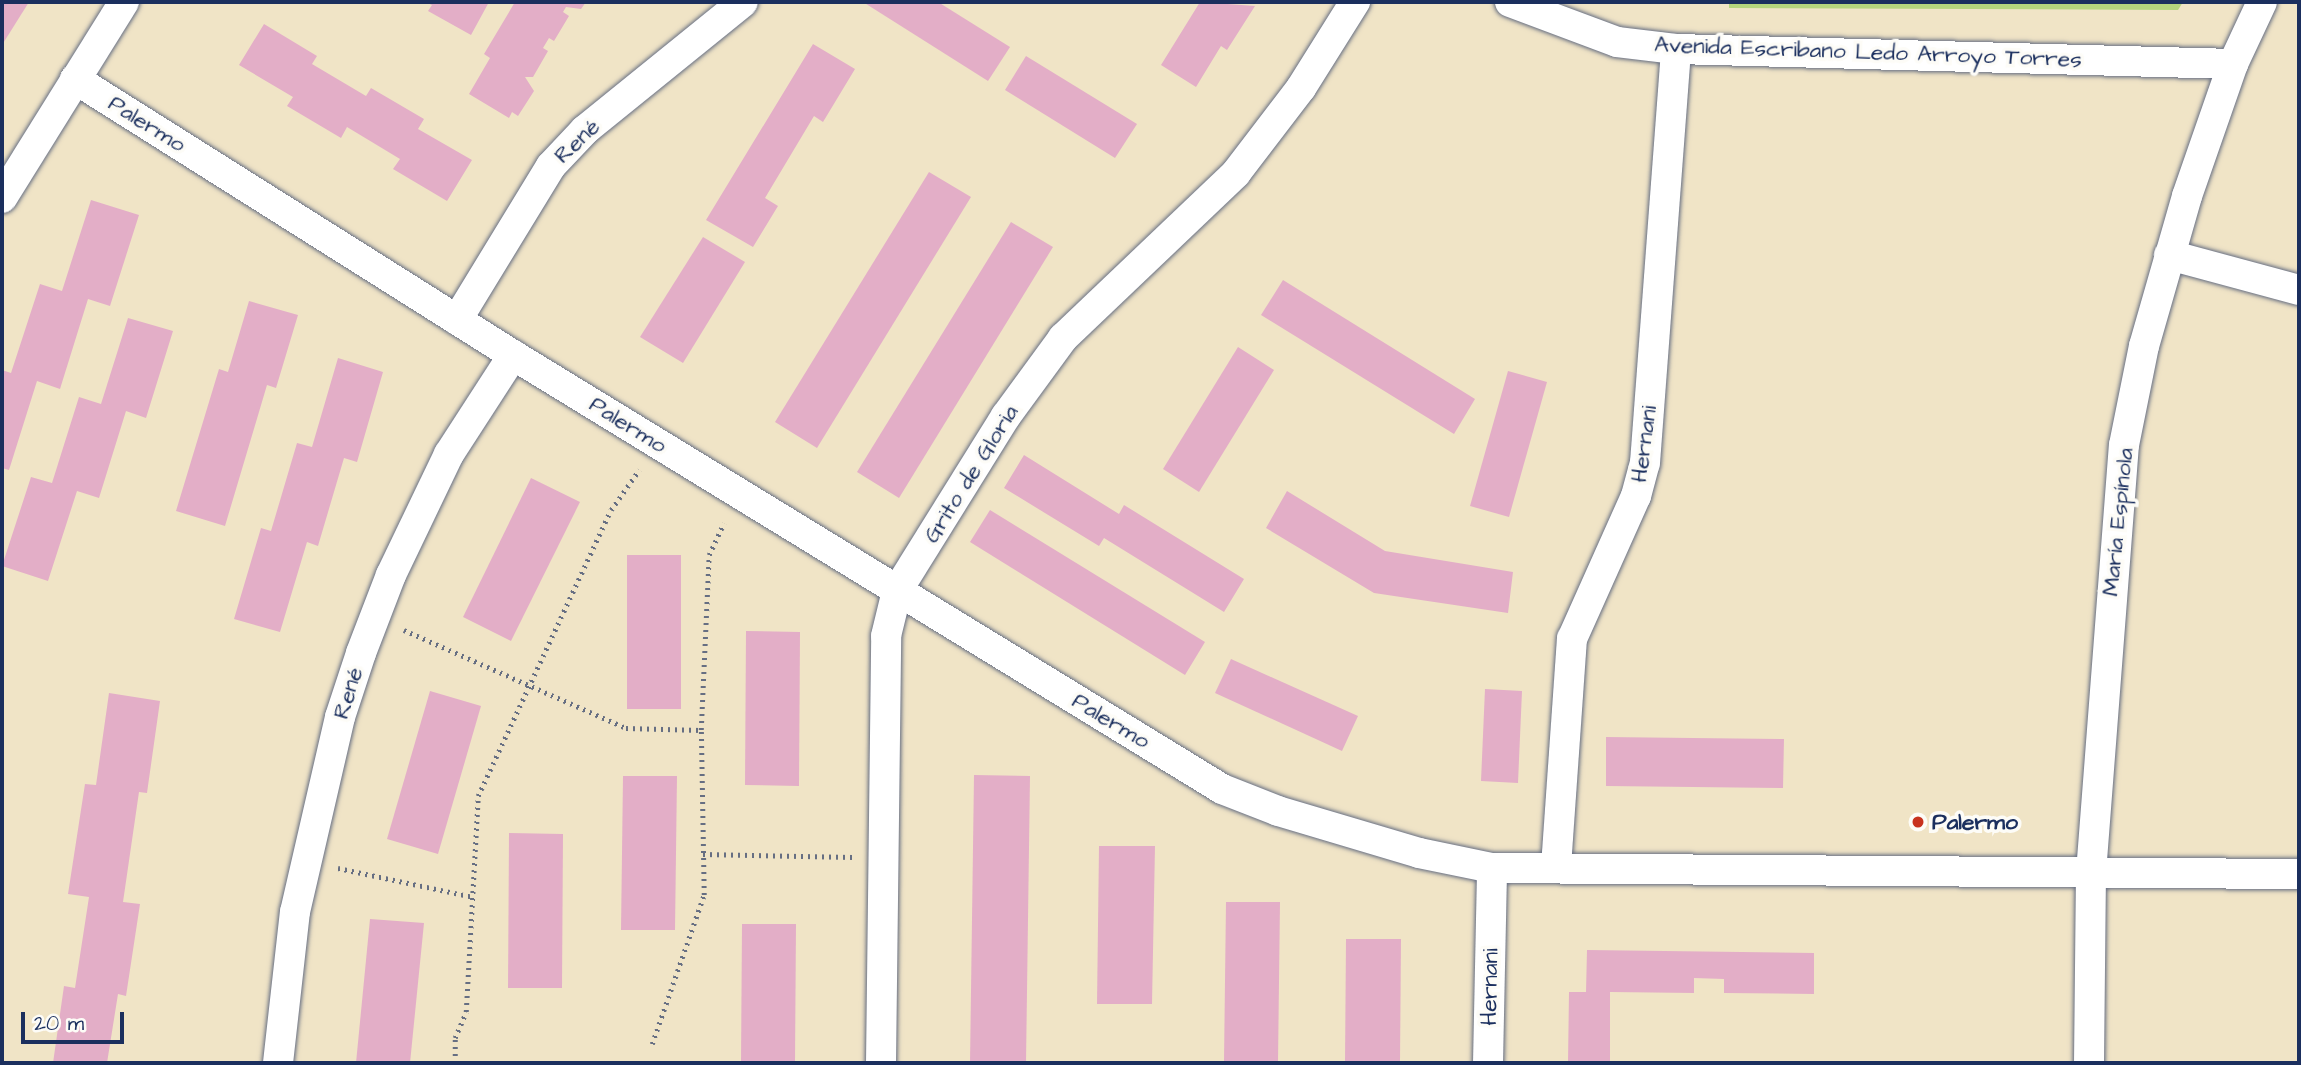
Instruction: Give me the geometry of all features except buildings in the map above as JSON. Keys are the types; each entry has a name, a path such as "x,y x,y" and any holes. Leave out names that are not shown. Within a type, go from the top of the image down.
{"street":[{"path":"2,198 124,2"},
{"name":"René","path":"457,320 551,166 585,130 743,2"},
{"name":"Grito de Gloria","path":"881,1063 886,636 897,591 1006,416 1048,357 1236,173 1301,88 1354,2"},
{"name":"Avenida Escribano Ledo Arroyo Torres","path":"1510,2 1617,42 1676,49 2233,64"},
{"name":"María Espínola","path":"2089,1063 2091,873 2124,444 2144,346 2169,255 2233,64 2262,2"},
{"name":"Hernani","path":"1556,867 1572,639 1636,496 1645,463 1676,49"},
{"name":"Palermo","path":"75,79 513,355 1222,789 1352,835 1492,868 2299,874"},
{"path":"2169,255 2299,290"},
{"name":"René","path":"278,1063 286,964 306,862 340,717 375,616 449,454 513,355"},
{"name":"Hernani","path":"1488,1063 1492,868"}],"path":[{"path":"456,1063 455,1038 466,1012 478,796 611,510 657,443"},
{"path":"652,1044 704,895 701,730 709,555 738,494"},
{"path":"375,616 626,728 701,730"},
{"path":"703,854 883,858"},
{"path":"306,862 473,897"}],"green space":[{"path":"1729,2 2183,2 2178,10 1729,8"}],"place":[{"name":"Palermo","path":"1918,822"}]}
